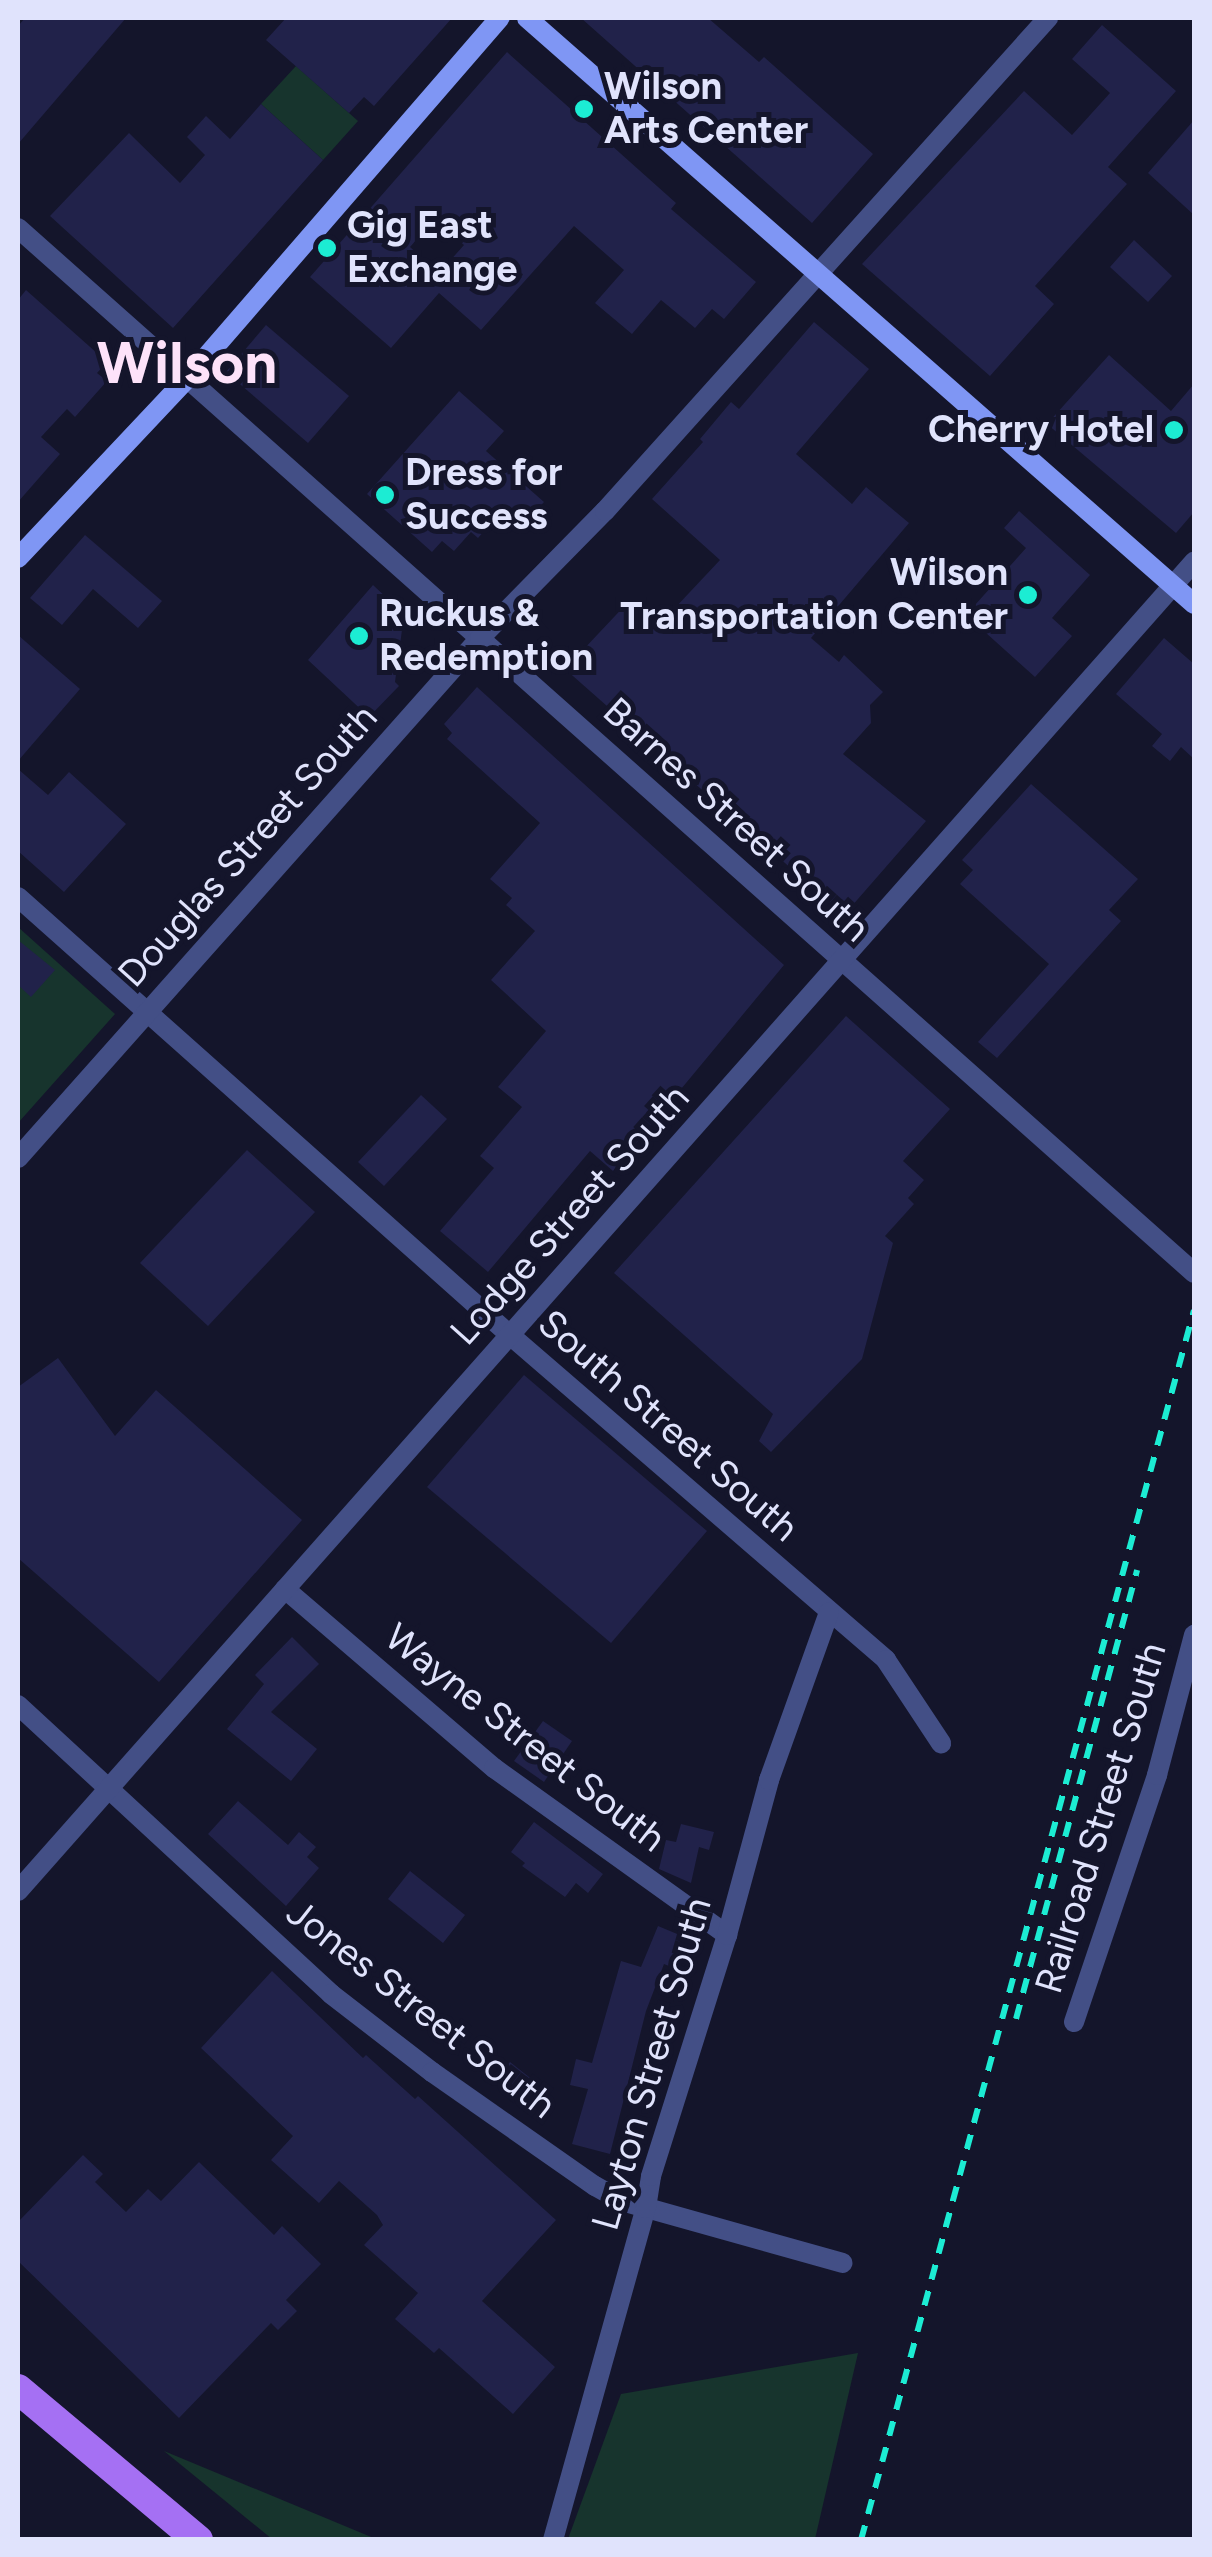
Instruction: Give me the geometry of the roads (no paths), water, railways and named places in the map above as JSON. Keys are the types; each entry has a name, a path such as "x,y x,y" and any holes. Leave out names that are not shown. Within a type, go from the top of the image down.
{"main road":[{"path":"18,558 186,380 500,18"},
{"path":"527,18 1194,604"},
{"path":"18,2388 198,2540"}],"street":[{"name":"Douglas Street South","path":"18,1158 480,638 605,511 1048,18"},
{"name":"Barnes Street South","path":"18,228 1194,1273"},
{"name":"Lodge Street South","path":"18,1891 1194,562"},
{"name":"South Street South","path":"18,897 510,1335 886,1660 941,1743"},
{"name":"Wayne Street South","path":"285,1589 494,1768 727,1935"},
{"name":"Layton Street South","path":"553,2540 646,2208 651,2176 727,1935 774,1763 828,1612"},
{"name":"Railroad Street South","path":"1074,2022 1157,1775 1194,1635"},
{"name":"Jones Street South","path":"18,1705 330,1994 432,2072 595,2186 622,2202 842,2263"},
{"path":"1172,1708 1194,1717"}],"railway":[{"path":"861,2540 1194,1310"},
{"path":"1016,2019 1137,1570"}],"place":[{"name":"Wilson Arts Center","path":"584,109"},
{"name":"Gig East Exchange","path":"327,248"},
{"name":"Cherry Hotel","path":"1174,430"},
{"name":"Dress for Success","path":"385,495"},
{"name":"Wilson Transportation Center","path":"1028,595"},
{"name":"Ruckus & Redemption","path":"359,636"}],"district":[{"name":"Wilson","path":"187,363"}]}
